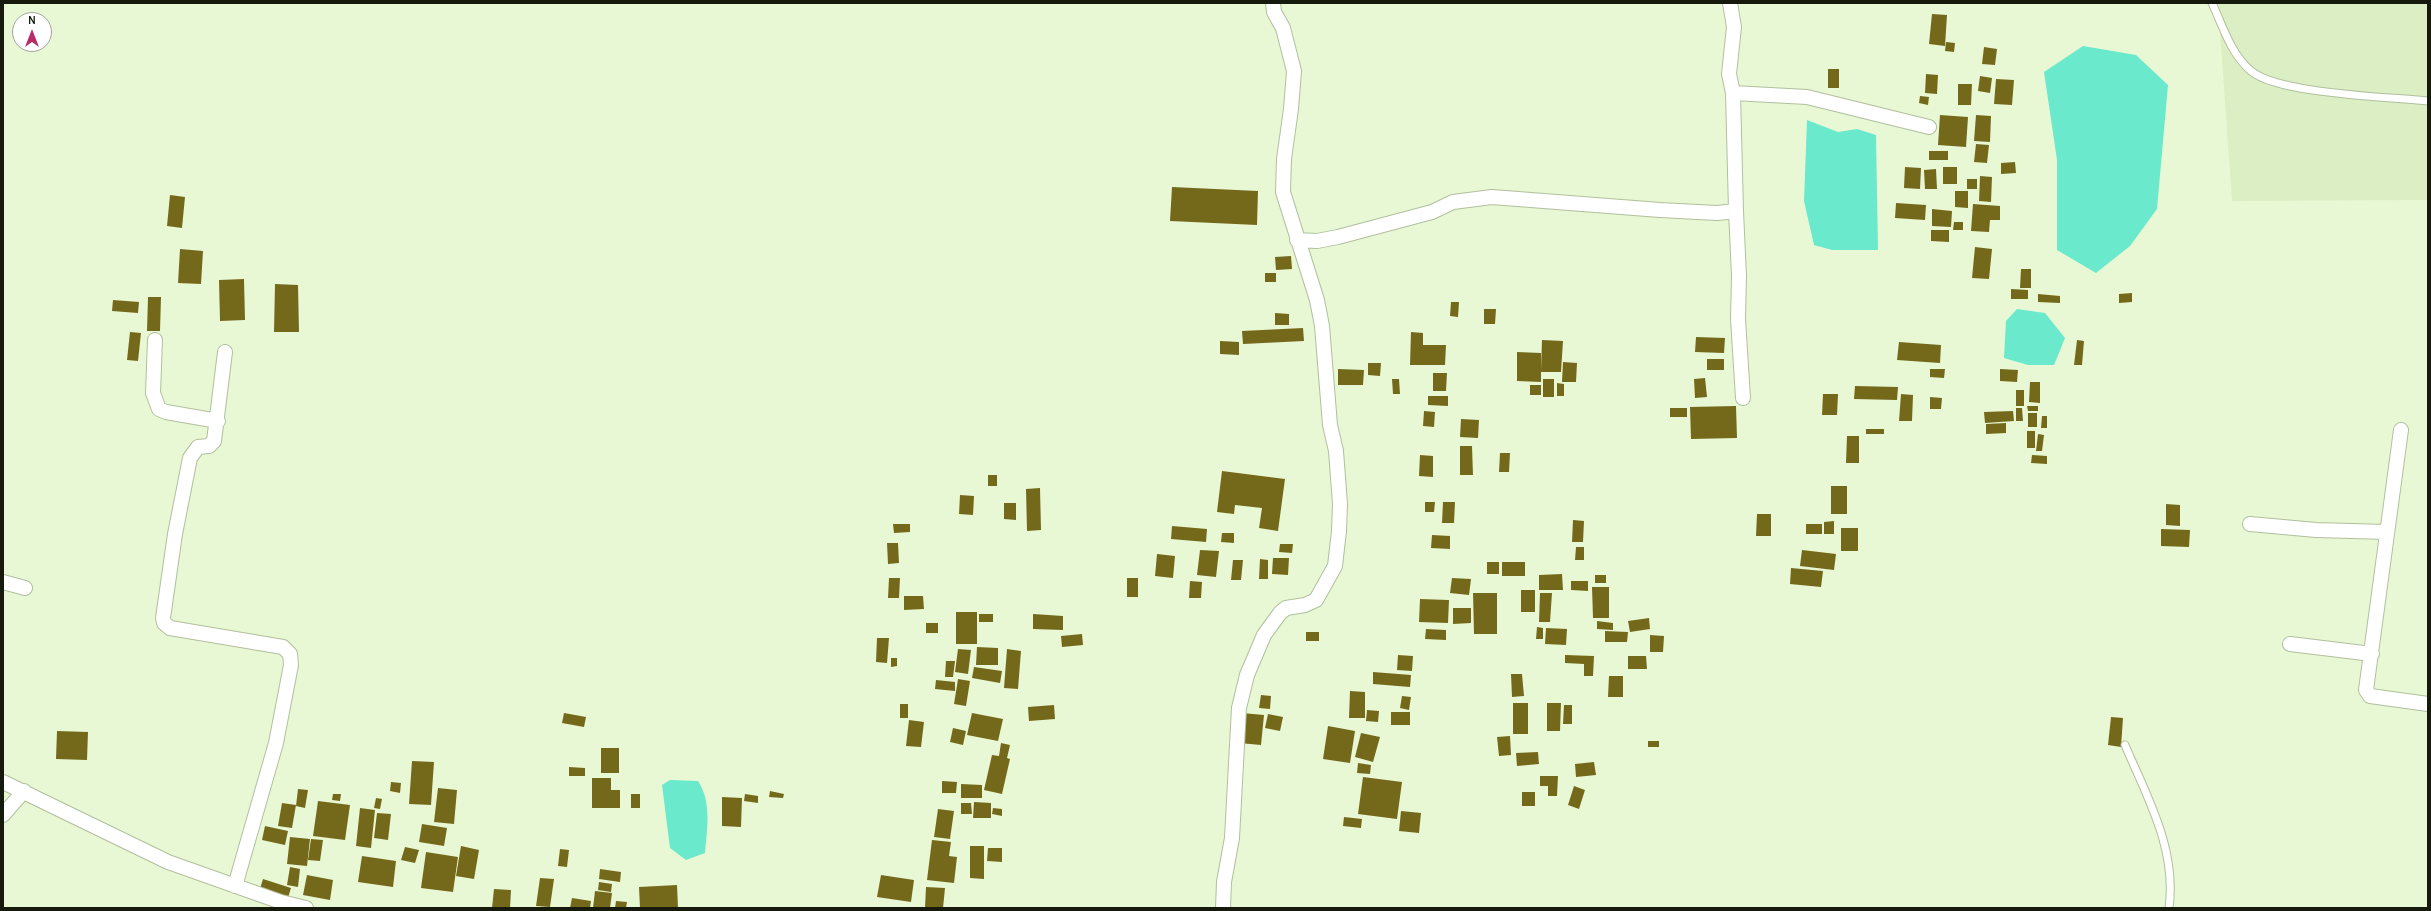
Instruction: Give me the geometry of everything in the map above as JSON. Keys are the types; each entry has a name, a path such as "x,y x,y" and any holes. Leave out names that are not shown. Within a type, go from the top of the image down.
{"street":[{"path":"1223,908 1224,882 1232,838 1239,708 1247,675 1264,635 1280,613 1286,608 1305,605 1316,600 1335,566 1338,547 1340,504 1336,451 1330,425 1322,326 1317,300 1282,192 1284,159 1291,109 1294,71 1283,28 1274,12 1273,3"},
{"path":"1730,3 1734,27 1729,74 1733,93 1739,276 1738,319 1743,398"},
{"path":"1733,93 1807,97 1929,127"},
{"path":"1297,240 1317,241 1344,236 1432,212 1453,202 1492,197 1717,213 1736,210"},
{"path":"155,340 153,393 159,409 218,421"},
{"path":"225,352 218,421 213,444 198,447 190,458 175,534 164,623 177,629 283,646 290,654 292,665 276,743 235,886"},
{"path":"2402,430 2387,532 2372,654 2366,686 2370,696 2428,704"},
{"path":"2250,524 2316,530 2387,532"},
{"path":"3,582 25,588"},
{"path":"2290,644 2372,654"},
{"path":"3,782 19,795 168,862 281,902 306,908"},
{"path":"3,815 19,795"}],"lane":[{"path":"2212,3 2235,53 2252,72 2295,88 2428,101"},
{"path":"2125,744 2164,836 2171,885 2169,908"}],"shaded area":[{"path":"2218,3 2428,3 2428,200 2232,201"}],"water":[{"path":"2083,46 2136,55 2168,85 2157,209 2130,246 2096,273 2057,250 2057,160 2044,72"},
{"path":"1807,120 1838,132 1857,129 1876,135 1878,250 1832,250 1814,245 1804,201"},
{"path":"2017,309 2045,313 2065,338 2054,365 2028,365 2004,358 2006,321"},
{"path":"670,780 698,781 707,807 708,816 705,853 686,860 670,848 662,785"}],"building":[{"path":"1932,14 1947,15 1945,46 1929,44"},
{"path":"1946,42 1955,43 1954,52 1945,51"},
{"path":"1984,47 1997,49 1995,65 1982,64"},
{"path":"1828,69 1839,69 1839,88 1828,88"},
{"path":"1926,74 1938,75 1937,94 1925,93"},
{"path":"1980,76 1992,78 1990,93 1978,91"},
{"path":"1996,79 2014,80 2012,105 1994,104"},
{"path":"1958,84 1972,84 1971,105 1958,105"},
{"path":"1920,96 1929,97 1928,105 1919,103"},
{"path":"1940,115 1968,117 1966,147 1938,145"},
{"path":"1976,115 1991,116 1990,142 1974,141"},
{"path":"1976,144 1989,145 1987,163 1974,162"},
{"path":"1929,151 1948,151 1948,160 1929,160"},
{"path":"2015,162 2016,173 2001,174 2001,163"},
{"path":"1905,167 1921,168 1920,189 1904,188"},
{"path":"1943,167 1957,167 1957,184 1943,184"},
{"path":"1936,169 1937,189 1925,189 1924,170"},
{"path":"1980,176 1992,177 1991,202 1979,201"},
{"path":"1967,179 1977,179 1977,189 1967,189"},
{"path":"1172,187 1258,191 1257,225 1170,221"},
{"path":"1955,191 1968,191 1968,208 1955,207"},
{"path":"170,195 185,197 182,228 167,226"},
{"path":"1896,203 1926,205 1925,220 1895,218"},
{"path":"1973,204 2000,206 2000,220 1990,220 1989,232 1971,231"},
{"path":"1932,209 1952,211 1951,227 1932,226"},
{"path":"1954,222 1963,222 1963,230 1953,230"},
{"path":"1931,230 1949,230 1949,242 1931,241"},
{"path":"1975,247 1992,249 1989,279 1972,278"},
{"path":"180,249 203,251 201,284 178,283"},
{"path":"1291,256 1292,269 1276,270 1275,257"},
{"path":"2021,269 2031,269 2031,288 2020,288"},
{"path":"1265,273 1276,273 1276,282 1265,282"},
{"path":"244,279 245,320 220,321 219,280"},
{"path":"275,284 298,285 299,332 274,332"},
{"path":"2011,289 2028,290 2028,299 2011,299"},
{"path":"2132,293 2132,302 2119,303 2119,294"},
{"path":"2038,294 2060,296 2060,303 2038,302"},
{"path":"148,297 161,297 160,331 147,331"},
{"path":"113,300 139,302 138,313 112,311"},
{"path":"1451,302 1459,302 1458,317 1450,316"},
{"path":"1484,309 1496,309 1495,324 1484,324"},
{"path":"1275,313 1289,314 1289,325 1275,325"},
{"path":"1303,328 1304,341 1243,344 1242,331"},
{"path":"130,332 141,333 138,361 127,360"},
{"path":"1411,332 1423,333 1423,345 1446,345 1445,365 1410,365"},
{"path":"1696,337 1725,338 1724,353 1695,352"},
{"path":"1542,340 1563,341 1561,372 1541,372 1541,382 1517,381 1517,352 1541,353 1541,370"},
{"path":"2077,340 2084,341 2082,365 2074,365"},
{"path":"1220,341 1239,342 1239,355 1220,354"},
{"path":"1899,342 1941,345 1940,363 1897,360"},
{"path":"1707,359 1724,359 1724,370 1707,370"},
{"path":"1563,362 1577,363 1576,382 1562,382"},
{"path":"1368,363 1381,363 1380,376 1368,375"},
{"path":"1338,369 1364,370 1363,385 1338,385"},
{"path":"1930,369 1945,369 1944,378 1930,377"},
{"path":"2000,369 2018,370 2017,382 2000,381"},
{"path":"1433,373 1447,373 1446,391 1433,391"},
{"path":"1705,378 1707,397 1695,398 1694,379"},
{"path":"1392,379 1399,379 1400,394 1393,394"},
{"path":"1543,379 1554,379 1554,397 1543,397"},
{"path":"2030,382 2040,382 2040,403 2029,402"},
{"path":"1557,383 1564,384 1564,396 1557,396"},
{"path":"1530,385 1541,385 1541,395 1530,395"},
{"path":"1855,386 1898,387 1897,400 1854,399"},
{"path":"2016,390 2024,390 2024,406 2016,406"},
{"path":"1823,394 1838,394 1837,415 1822,415"},
{"path":"1901,394 1913,395 1912,421 1899,421"},
{"path":"1428,396 1448,396 1448,406 1428,405"},
{"path":"1930,397 1942,398 1941,409 1930,409"},
{"path":"1736,406 1737,438 1691,439 1690,407"},
{"path":"2027,406 2038,406 2038,411 2028,411"},
{"path":"1670,408 1687,408 1687,417 1670,417"},
{"path":"2016,408 2022,408 2023,421 2016,421"},
{"path":"1424,411 1435,412 1434,427 1423,426"},
{"path":"2013,411 2014,421 1985,423 1984,412"},
{"path":"2028,413 2037,413 2037,427 2028,427"},
{"path":"2042,416 2047,416 2047,428 2041,428"},
{"path":"1461,419 1479,420 1478,438 1460,437"},
{"path":"2006,423 2006,433 1986,434 1986,424"},
{"path":"1866,429 1884,429 1884,434 1866,434"},
{"path":"2027,431 2035,431 2035,448 2027,448"},
{"path":"2038,434 2044,435 2042,451 2036,451"},
{"path":"1847,436 1859,436 1859,463 1846,463"},
{"path":"1460,446 1472,446 1473,475 1460,475"},
{"path":"1500,453 1510,453 1509,472 1499,472"},
{"path":"1420,455 1433,456 1433,477 1419,476"},
{"path":"2032,455 2047,456 2047,464 2031,463"},
{"path":"1222,471 1285,479 1278,531 1259,528 1262,508 1235,505 1234,514 1217,512"},
{"path":"988,475 997,475 997,486 988,486"},
{"path":"1831,486 1847,486 1847,514 1831,514"},
{"path":"1040,488 1041,530 1027,531 1026,489"},
{"path":"960,495 974,496 973,515 959,514"},
{"path":"1425,502 1435,502 1434,512 1425,512"},
{"path":"1443,502 1455,502 1454,523 1442,523"},
{"path":"1004,503 1016,503 1016,520 1004,519"},
{"path":"2166,504 2180,505 2180,526 2166,525"},
{"path":"1757,514 1771,514 1771,536 1756,536"},
{"path":"1573,520 1584,521 1583,542 1572,542"},
{"path":"1834,521 1834,534 1824,534 1824,522"},
{"path":"893,524 910,524 910,532 894,533"},
{"path":"1806,524 1822,524 1822,534 1806,534"},
{"path":"1172,526 1207,529 1206,542 1171,539"},
{"path":"1841,528 1858,528 1858,551 1841,551"},
{"path":"2161,529 2190,530 2189,547 2161,546"},
{"path":"1222,533 1234,533 1234,543 1221,542"},
{"path":"1432,535 1450,536 1450,549 1431,548"},
{"path":"887,543 898,543 899,563 888,564"},
{"path":"1280,544 1293,544 1292,553 1279,552"},
{"path":"1576,547 1584,547 1584,560 1575,560"},
{"path":"1200,550 1219,551 1216,577 1197,575"},
{"path":"1802,550 1836,554 1834,570 1800,566"},
{"path":"1157,554 1175,556 1173,578 1155,576"},
{"path":"1273,558 1289,558 1288,575 1272,574"},
{"path":"1260,559 1268,560 1268,579 1259,579"},
{"path":"1233,560 1243,560 1241,580 1231,580"},
{"path":"1487,562 1499,562 1499,574 1487,574"},
{"path":"1502,562 1525,562 1525,576 1502,576"},
{"path":"1791,568 1823,571 1821,587 1790,584"},
{"path":"1562,574 1563,590 1539,590 1539,575"},
{"path":"1595,575 1606,575 1606,583 1595,583"},
{"path":"889,578 900,578 899,598 888,598"},
{"path":"1127,578 1138,578 1138,597 1127,597"},
{"path":"1452,578 1471,579 1469,595 1450,593"},
{"path":"1190,581 1202,582 1201,598 1189,598"},
{"path":"1571,581 1588,581 1588,591 1571,590"},
{"path":"1592,587 1609,587 1609,618 1593,618"},
{"path":"1521,590 1535,590 1535,612 1521,612"},
{"path":"1473,593 1497,593 1497,634 1474,634"},
{"path":"1540,593 1552,593 1550,622 1539,622"},
{"path":"904,596 923,596 924,609 904,610"},
{"path":"1420,599 1449,600 1448,623 1419,622"},
{"path":"1453,608 1471,608 1471,623 1453,624"},
{"path":"956,612 977,612 977,644 956,644"},
{"path":"979,614 993,614 993,622 979,622"},
{"path":"1033,614 1063,616 1063,630 1033,629"},
{"path":"1649,618 1650,629 1630,632 1628,621"},
{"path":"1597,621 1613,623 1613,630 1597,629"},
{"path":"926,623 938,623 938,633 926,633"},
{"path":"1537,627 1543,628 1543,639 1536,639"},
{"path":"1546,628 1567,629 1566,645 1545,644"},
{"path":"1426,629 1446,630 1446,640 1425,639"},
{"path":"1605,631 1628,632 1627,642 1605,642"},
{"path":"1306,632 1319,632 1319,641 1306,641"},
{"path":"1082,634 1083,645 1062,647 1061,636"},
{"path":"1650,635 1664,636 1663,652 1650,652"},
{"path":"877,638 889,638 887,663 876,662"},
{"path":"977,647 998,648 998,665 976,665"},
{"path":"958,649 971,650 968,674 955,672"},
{"path":"1007,649 1021,651 1018,689 1004,688"},
{"path":"1398,655 1413,656 1412,671 1397,670"},
{"path":"1565,655 1594,656 1593,676 1584,676 1584,664 1565,663"},
{"path":"1628,656 1646,656 1647,669 1628,669"},
{"path":"891,658 897,658 897,666 891,667"},
{"path":"946,661 955,661 953,677 945,677"},
{"path":"974,667 1002,671 1000,683 972,678"},
{"path":"1373,672 1411,675 1410,687 1373,684"},
{"path":"1511,674 1522,674 1524,696 1512,697"},
{"path":"1609,676 1623,676 1623,697 1608,697"},
{"path":"958,679 970,681 966,706 954,704"},
{"path":"936,680 955,682 955,691 935,689"},
{"path":"1350,691 1365,692 1365,718 1349,718"},
{"path":"1261,695 1271,696 1270,709 1259,708"},
{"path":"1402,696 1411,697 1409,710 1400,708"},
{"path":"1513,703 1528,703 1528,734 1513,734"},
{"path":"1547,703 1561,703 1560,731 1547,731"},
{"path":"900,704 908,704 908,718 900,718"},
{"path":"1054,705 1055,719 1029,721 1028,707"},
{"path":"1564,705 1572,705 1572,724 1563,724"},
{"path":"1367,710 1379,711 1378,722 1366,721"},
{"path":"1391,712 1410,712 1410,725 1391,725"},
{"path":"564,713 586,717 584,727 562,723"},
{"path":"972,713 1003,719 998,741 967,735"},
{"path":"1242,713 1264,715 1261,745 1239,743"},
{"path":"1268,714 1283,717 1280,731 1265,728"},
{"path":"2111,717 2123,718 2121,747 2108,745"},
{"path":"909,720 924,722 921,747 906,746"},
{"path":"1328,726 1355,731 1350,763 1323,759"},
{"path":"953,728 966,731 963,745 950,742"},
{"path":"57,731 88,732 87,760 56,759"},
{"path":"1361,733 1380,737 1373,762 1355,757"},
{"path":"1510,736 1511,755 1499,756 1497,737"},
{"path":"1648,741 1659,741 1659,747 1648,747"},
{"path":"1001,743 1010,745 1007,758 1010,759 1002,794 984,790 992,755 999,756"},
{"path":"601,748 619,748 619,773 601,773"},
{"path":"1538,752 1539,764 1517,766 1516,753"},
{"path":"412,761 434,762 431,805 409,804"},
{"path":"1594,762 1596,775 1576,777 1575,764"},
{"path":"1358,763 1371,765 1370,774 1357,773"},
{"path":"569,767 585,768 585,776 569,776"},
{"path":"1540,776 1558,776 1557,796 1548,796 1548,786 1540,786"},
{"path":"1363,777 1402,782 1397,819 1358,814"},
{"path":"592,778 611,778 611,790 620,790 620,808 592,808"},
{"path":"942,781 957,782 956,793 942,793"},
{"path":"391,782 401,783 400,793 390,791"},
{"path":"961,784 982,785 982,798 961,798"},
{"path":"1574,786 1585,790 1579,809 1568,805"},
{"path":"438,788 457,790 454,824 434,822"},
{"path":"298,789 308,790 305,808 296,806"},
{"path":"770,791 784,794 783,798 769,797"},
{"path":"1522,792 1535,792 1535,806 1522,806"},
{"path":"333,794 341,794 340,801 332,800"},
{"path":"631,794 640,794 640,808 631,808"},
{"path":"745,794 758,796 758,803 744,801"},
{"path":"722,797 742,798 741,827 722,826"},
{"path":"376,798 382,799 380,809 374,808"},
{"path":"318,801 350,805 345,840 313,836"},
{"path":"974,802 991,803 991,818 973,818"},
{"path":"282,803 296,805 292,828 278,826"},
{"path":"961,803 971,803 972,814 961,814"},
{"path":"360,808 375,810 371,848 356,846"},
{"path":"993,808 1002,809 1002,816 992,814"},
{"path":"938,809 954,811 950,839 934,837"},
{"path":"1401,811 1421,813 1419,833 1399,831"},
{"path":"377,813 391,814 388,840 374,838"},
{"path":"1344,817 1362,819 1361,828 1343,826"},
{"path":"422,824 447,828 444,846 419,842"},
{"path":"265,826 288,831 285,845 262,840"},
{"path":"290,837 310,839 307,866 287,864"},
{"path":"311,839 323,840 320,861 308,860"},
{"path":"932,840 951,842 949,856 957,857 954,883 927,880"},
{"path":"461,846 479,850 474,879 456,876"},
{"path":"970,846 984,846 984,879 970,878"},
{"path":"405,847 419,850 415,863 401,860"},
{"path":"988,848 1002,848 1002,862 987,861"},
{"path":"560,849 569,850 567,867 558,866"},
{"path":"426,852 458,857 453,892 421,888"},
{"path":"362,856 396,861 393,887 358,882"},
{"path":"290,867 300,869 298,887 287,885"},
{"path":"600,869 621,872 620,882 599,879"},
{"path":"307,875 333,880 330,900 303,895"},
{"path":"881,875 914,880 911,902 877,897"},
{"path":"540,878 554,879 550,907 536,906"},
{"path":"263,879 291,888 287,901 259,892"},
{"path":"599,882 612,884 611,892 598,890"},
{"path":"677,885 678,908 640,908 639,887"},
{"path":"926,887 945,888 943,908 925,908"},
{"path":"494,889 511,890 510,908 492,908"},
{"path":"595,891 612,893 610,908 593,908"},
{"path":"572,898 591,901 590,908 570,908"},
{"path":"616,901 627,902 626,908 615,908"}]}
